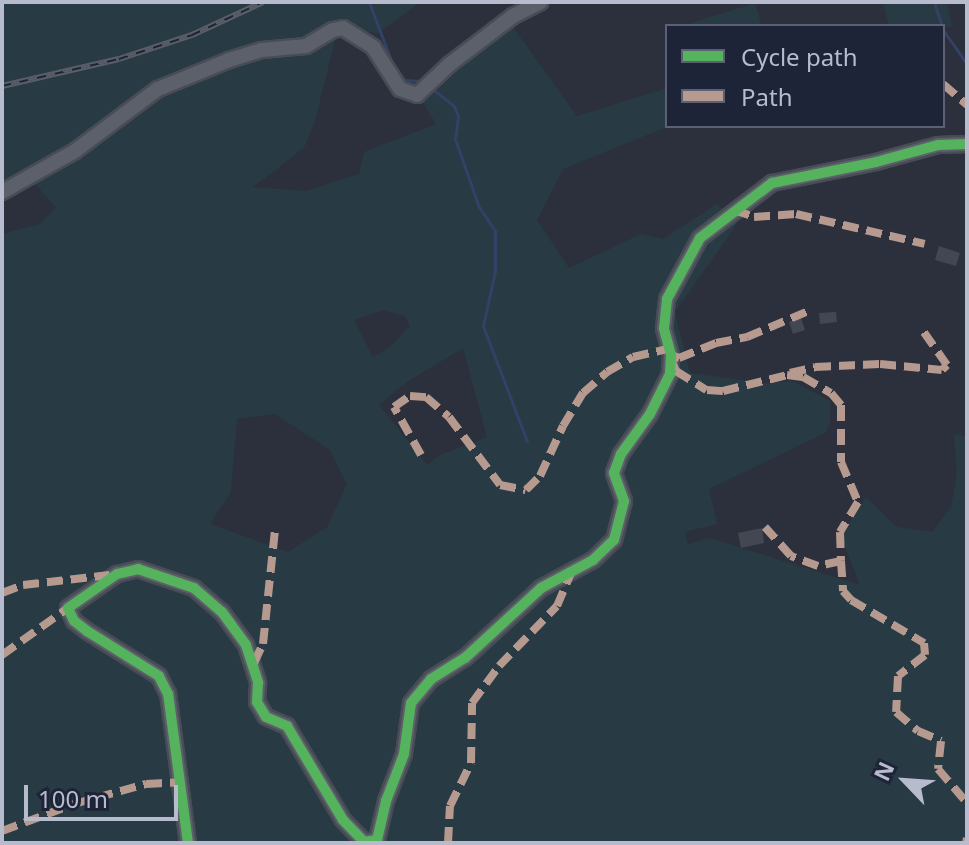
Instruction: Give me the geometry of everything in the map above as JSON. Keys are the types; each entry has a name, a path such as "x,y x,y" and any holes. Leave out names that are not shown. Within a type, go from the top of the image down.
{"street":[{"path":"2,192 75,151 158,89 229,60 262,50 306,46 333,30 343,28 373,47 400,89 417,95 450,64 513,16 541,2"},
{"path":"188,843 168,694 164,685 159,676 74,621 68,608 117,574 138,569 194,588 229,619 246,645 258,683 257,702 266,717 287,726 343,820 364,842 377,840 386,801 404,754 411,703 431,679 465,658 541,588 593,560 614,540 624,501 614,473 621,454 650,414 670,374 671,355 664,328 667,299 700,238 772,183 876,162 938,145 967,144"}],"shaded area":[{"path":"2,2 421,2 377,34 339,24 315,121 304,148 253,187 305,191 359,174 364,152 436,124 423,103 510,23 577,116 665,89 665,128 563,169 537,220 569,268 641,234 663,239 717,204 737,224 675,312 690,373 765,383 793,381 830,401 830,423 825,433 709,489 717,524 685,532 688,544 710,538 860,585 841,536 866,497 897,527 932,532 951,507 957,473 954,434 967,436 967,843 2,843 2,234 40,224 56,208 23,170 2,180","holes":["383,310 405,316 410,326 390,347 373,357 354,320","463,348 487,437 440,455 427,465 379,405 410,380","275,414 330,450 347,484 327,527 288,552 210,524 231,492 237,419"]},
{"path":"883,2 947,2 952,27 945,27 945,24 888,24"},
{"path":"755,3 761,24 688,24"}],"building":[{"path":"939,246 960,253 956,266 935,260"},
{"path":"836,312 837,322 820,324 819,313"},
{"path":"801,318 805,330 793,334 789,322"},
{"path":"762,528 764,543 741,548 738,533"}],"waterway":[{"path":"369,2 393,66"},
{"path":"934,2 941,24"},
{"path":"945,33 967,64"},
{"path":"397,72 404,80 422,81"},
{"path":"431,88 454,106 458,116 455,139 479,207 495,231 495,271 483,326 527,441"}],"railway":[{"path":"2,86 119,59 192,35 263,2"}],"marked path":[{"path":"945,86 967,105"},
{"path":"734,210 754,217 796,214 925,244"},
{"path":"671,355 679,358 716,343 747,337 811,310"},
{"path":"790,373 815,367 880,364 942,370 947,365 923,331"},
{"path":"421,455 394,407 410,396 426,397 449,417 500,485 526,490 540,476 563,426 583,393 607,372 633,357 669,349"},
{"path":"672,362 676,371 707,390 723,391 787,375 803,377 831,393 841,405 841,462 858,502 840,532 841,561 818,566 791,556 765,527"},
{"path":"254,663 263,644 275,530"},
{"path":"841,561 843,591 851,600 924,643 925,655 898,676 896,712 918,731 941,741 938,769 967,803"},
{"path":"2,593 23,585 109,575"},
{"path":"448,843 450,806 471,763 472,703 499,666 557,606 570,575"},
{"path":"2,655 68,608"},
{"path":"2,831 74,804 146,784 180,782"},
{"path":"966,843 967,838"}],"cycle path":[{"path":"188,843 168,694 159,676 87,631 74,621 68,608 117,574 138,569 194,588 222,612 246,645 258,683 257,702 266,717 287,726 343,820 364,842 377,840 386,801 404,754 411,703 431,679 465,658 541,588 593,560 614,540 624,501 614,473 621,454 650,414 670,374 671,355 664,328 667,299 700,238 772,183 876,162 938,145 967,144"}]}
